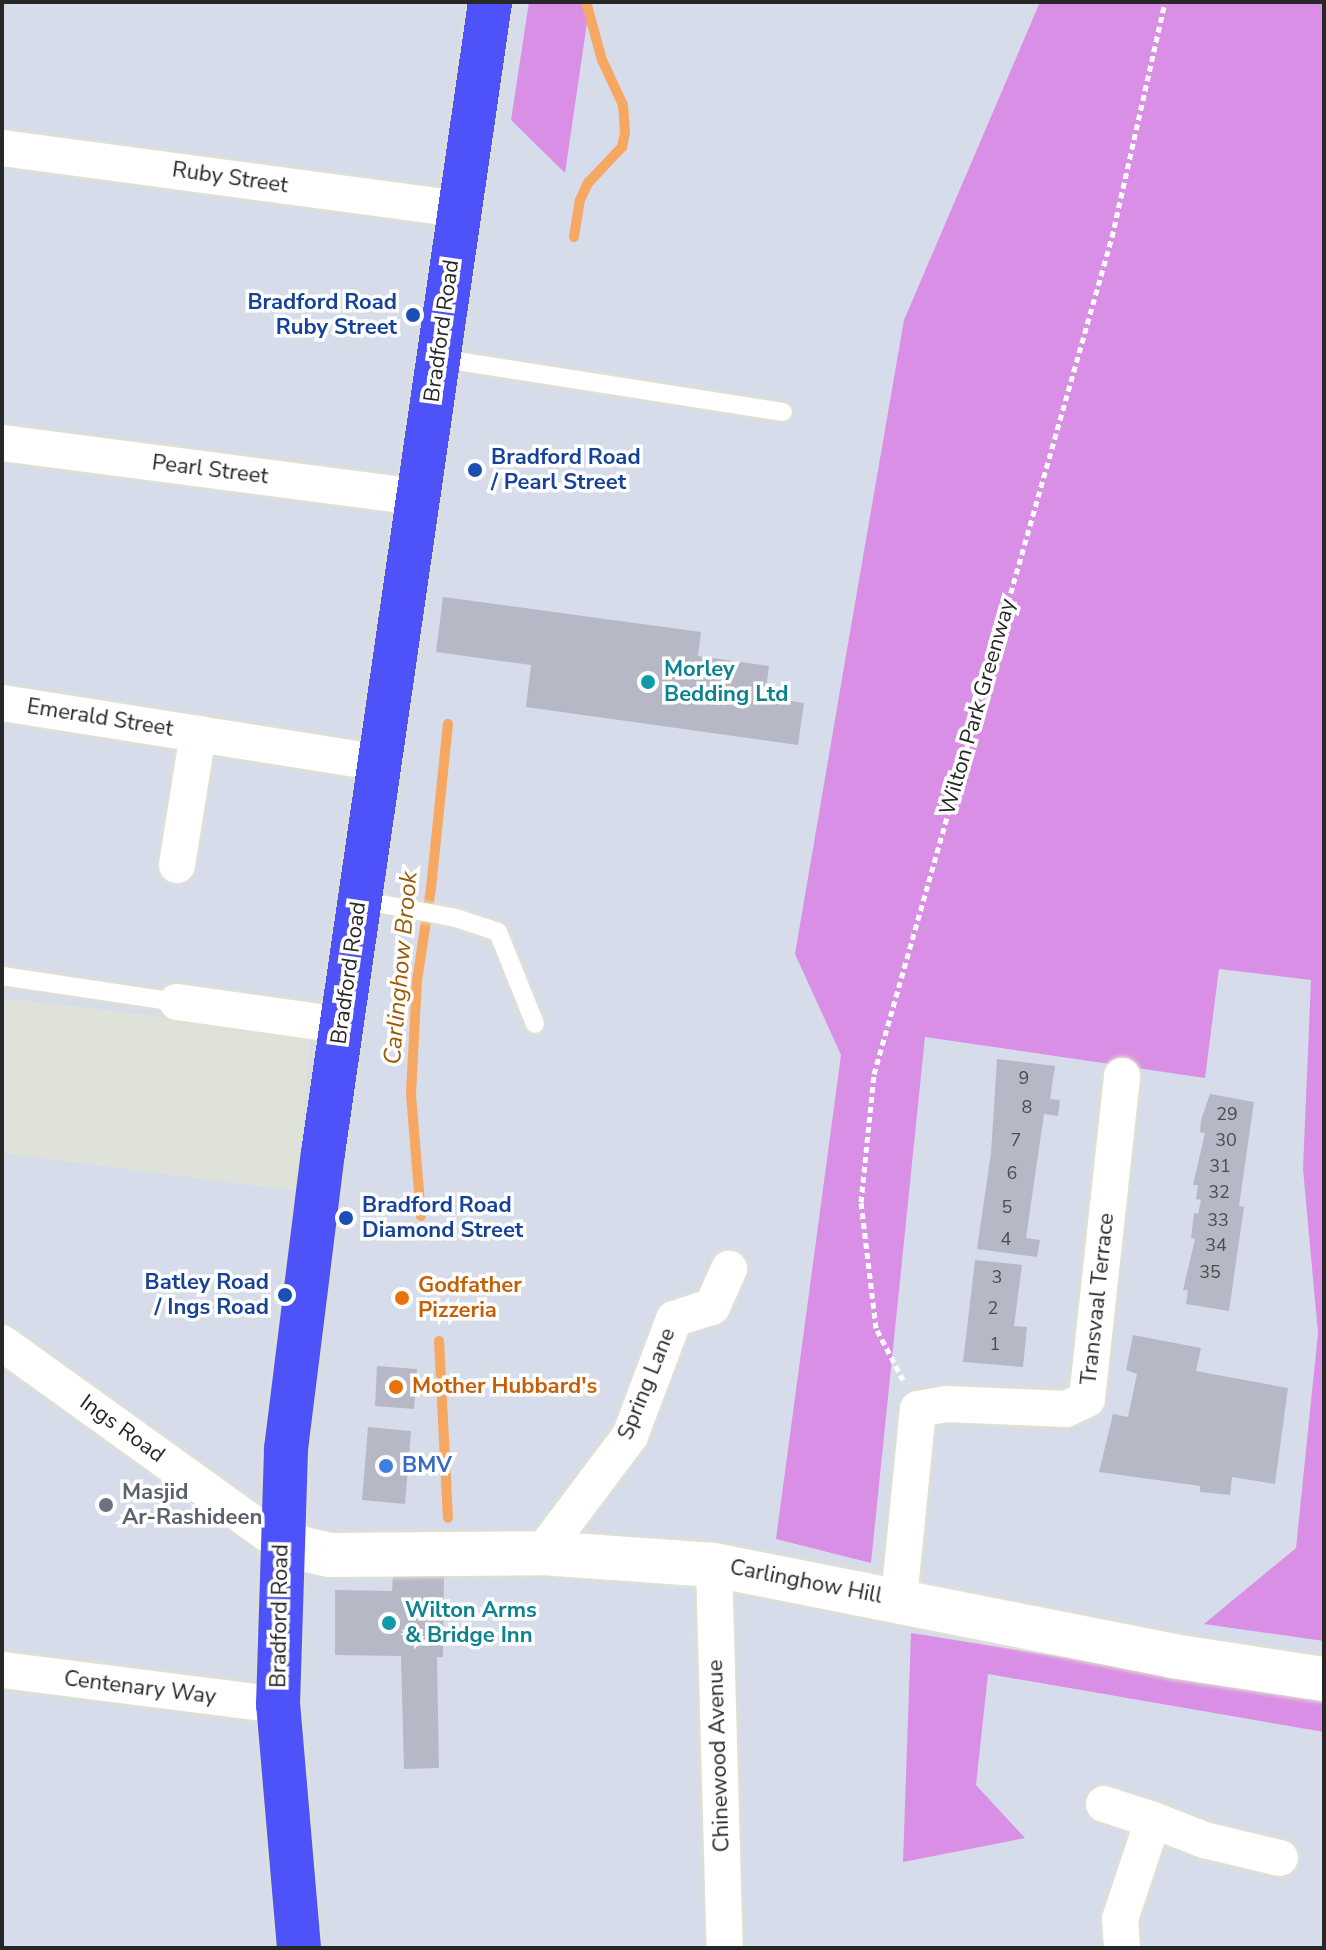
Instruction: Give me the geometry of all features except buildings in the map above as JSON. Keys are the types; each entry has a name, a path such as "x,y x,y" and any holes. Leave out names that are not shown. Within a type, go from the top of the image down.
{"main road":[{"name":"Bradford Road","path":"299,1948 278,1705 286,1449 341,1025 490,2"}],"street":[{"name":"Ruby Street","path":"2,148 459,209"},
{"name":"Pearl Street","path":"2,443 418,497"},
{"name":"Emerald Street","path":"2,703 379,763"},
{"name":"Emerald Street","path":"177,865 198,734"},
{"path":"177,1002 341,1025"},
{"name":"Transvaal Terrace","path":"918,1409 947,1404 1066,1409 1087,1399 1122,1076"},
{"name":"Spring Lane","path":"542,1553 630,1436 674,1319 712,1307 729,1269"},
{"name":"Ings Road","path":"2,1343 282,1544"},
{"path":"899,1599 918,1409"},
{"name":"Carlinghow Hill","path":"282,1544 330,1555 542,1553 714,1565 899,1599 1173,1656 1324,1679"},
{"name":"Chinewood Avenue","path":"714,1565 725,1948"},
{"name":"Centenary Way","path":"2,1670 278,1705"},
{"path":"1104,1804 1204,1840 1280,1858"},
{"path":"1122,1948 1120,1919 1153,1820"}],"lane":[{"path":"438,358 783,412"},
{"path":"360,900 449,917 498,932 535,1024"},
{"path":"2,976 177,1002"}],"path":[{"name":"Wilton Park Greenway","path":"918,1409 876,1328 861,1202 874,1074 1112,237 1165,2"}],"shaded area":[{"path":"529,2 590,2 565,173 511,120"},
{"path":"1040,2 1324,2 1324,1641 1204,1624 1296,1548 1318,1333 1303,1169 1311,980 1219,969 1205,1078 925,1037 871,1563 776,1539 841,1055 795,954 845,661 904,320"},
{"path":"2,998 311,1034 297,1191 2,1153"},
{"path":"911,1633 1324,1699 1324,1732 988,1674 976,1785 1025,1838 903,1862"}],"waterway":[{"name":"Carlinghow Brook","path":"574,237 580,200 588,183 622,147 625,133 623,105 602,60 586,2"},
{"name":"Carlinghow Brook","path":"421,1216 411,1094 417,981 431,888 448,724"},
{"name":"Carlinghow Brook","path":"439,1341 448,1518"}],"place":[{"name":"Bradford Road Ruby Street","path":"413,315"},
{"name":"Bradford Road / Pearl Street","path":"475,470"},
{"name":"Morley Bedding Ltd","path":"648,682"},
{"name":"Bradford Road Diamond Street","path":"346,1218"},
{"name":"Batley Road / Ings Road","path":"285,1295"},
{"name":"Godfather Pizzeria","path":"402,1298"},
{"name":"Mother Hubbard's","path":"396,1387"},
{"name":"BMV","path":"386,1466"},
{"name":"Masjid Ar-Rashideen","path":"106,1505"},
{"name":"Wilton Arms & Bridge Inn","path":"389,1623"}]}
